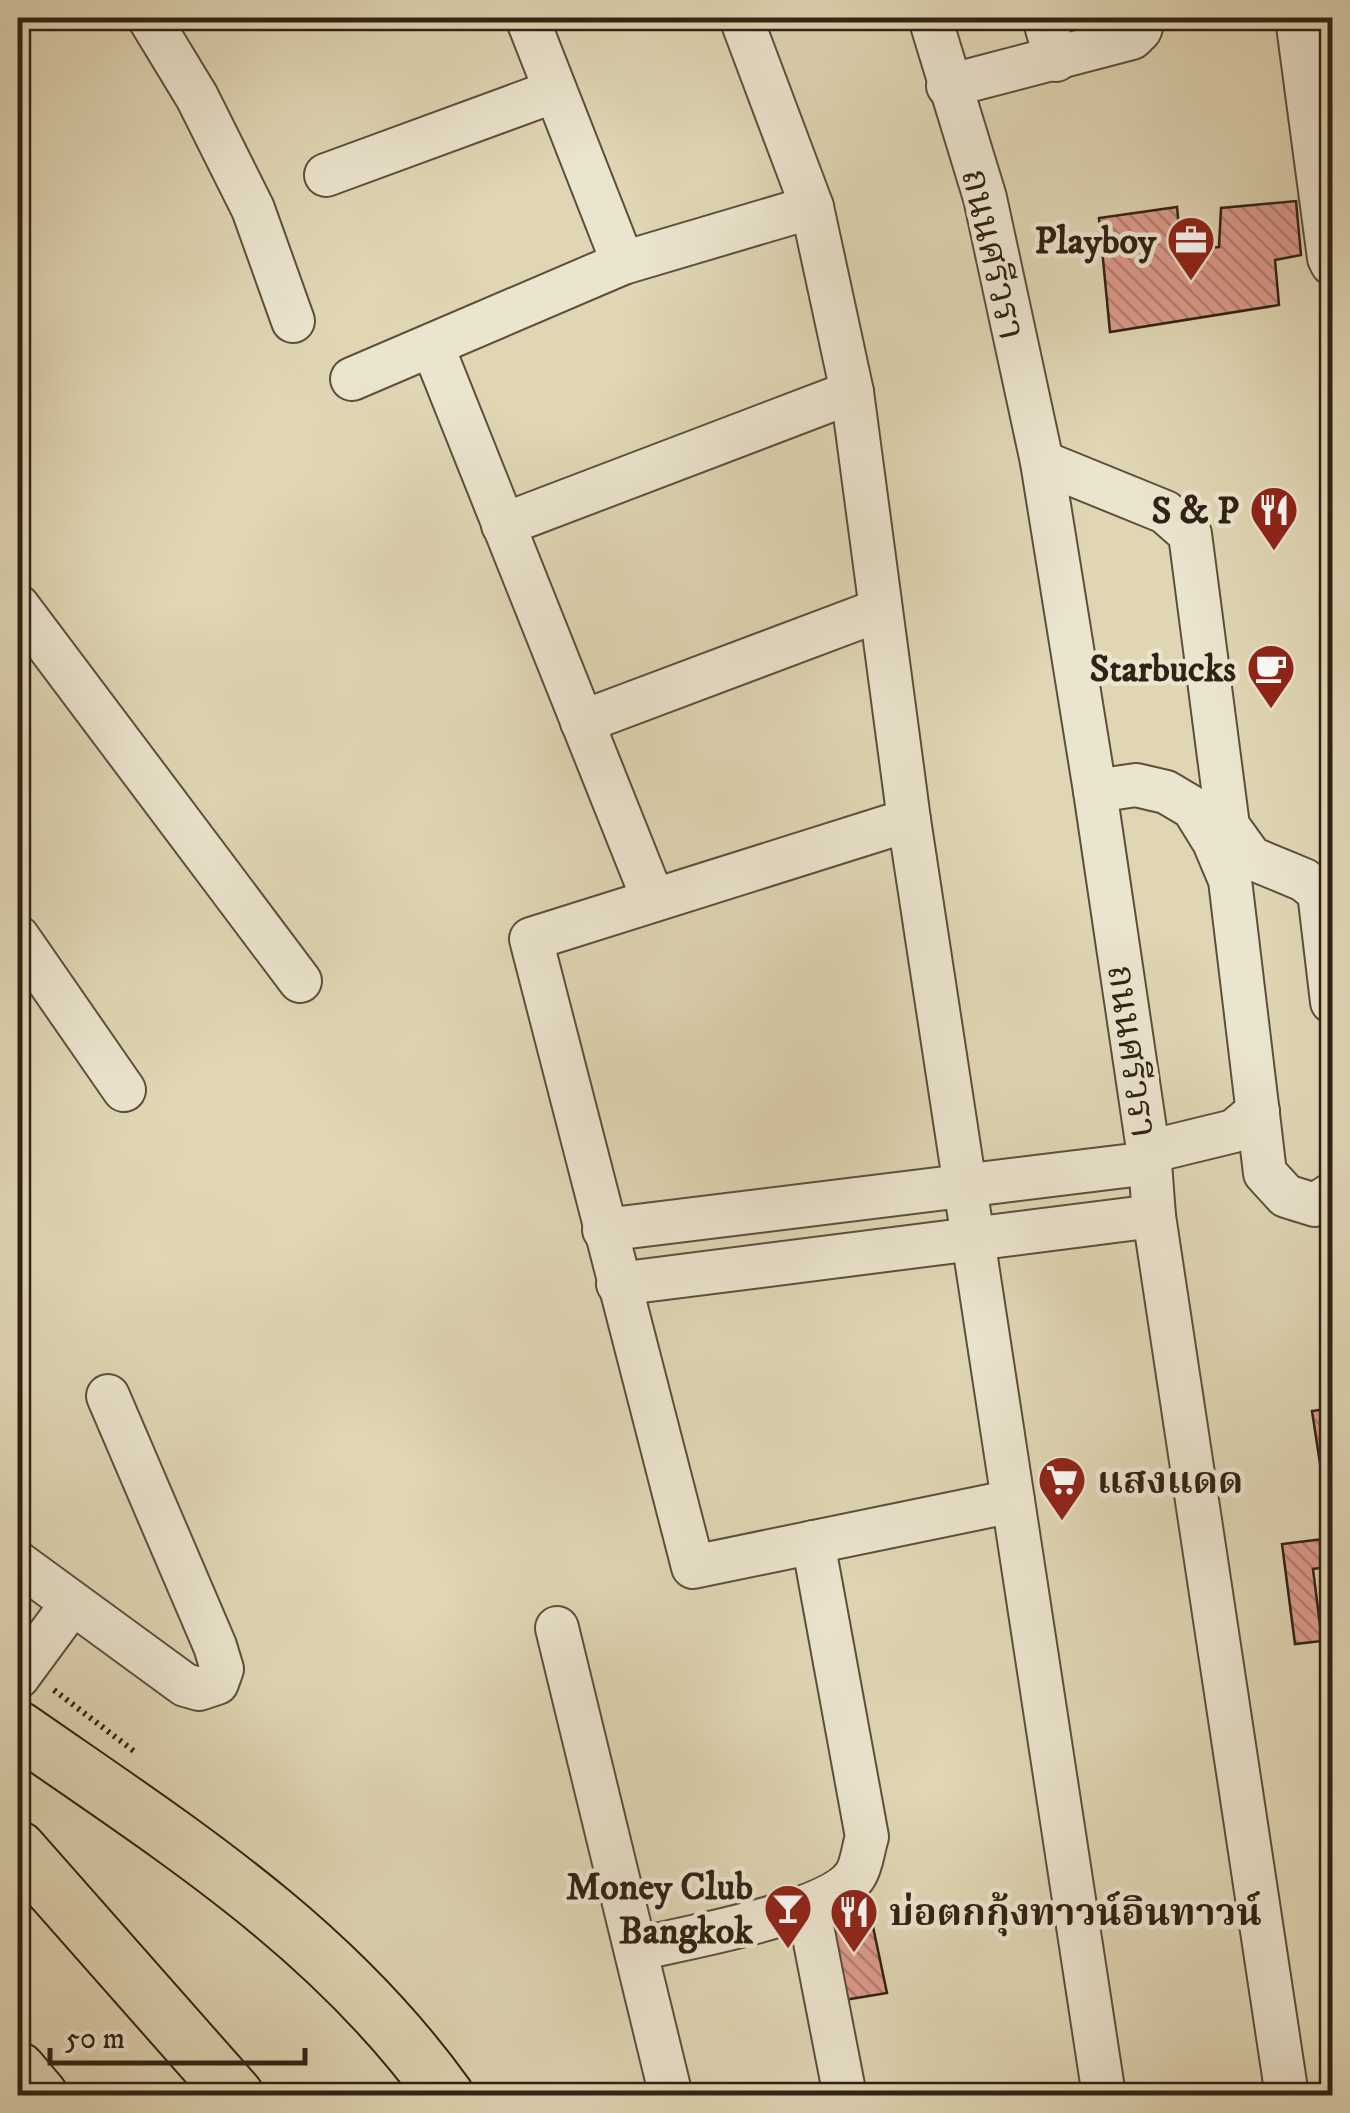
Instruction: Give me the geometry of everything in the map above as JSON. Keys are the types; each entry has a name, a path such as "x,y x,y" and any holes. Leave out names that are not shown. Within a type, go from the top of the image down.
{"main road":[{"path":"18,1729 220,1870 299,1933 371,2003 446,2096"},
{"path":"18,1849 236,2096"},
{"path":"18,2070 40,2096"}],"street":[{"path":"150,18 254,209 293,321"},
{"path":"526,18 623,263"},
{"path":"742,18 812,208 852,392 909,820 1104,2096"},
{"name":"ถนนศรีวรา","path":"930,18 948,86 986,198 1042,462 1095,791 1149,1157 1154,1216 1286,2096"},
{"path":"1044,18 1056,60"},
{"path":"948,86 1132,38 1144,18"},
{"path":"1297,18 1332,264"},
{"path":"326,175 556,91"},
{"path":"352,378 623,263 812,208"},
{"path":"432,345 653,899"},
{"path":"504,525 852,392"},
{"path":"1042,462 1166,512 1190,534 1228,826 1251,858 1304,880 1319,892 1332,1002"},
{"path":"18,606 300,982"},
{"path":"582,722 880,610"},
{"path":"1095,791 1136,786 1166,792 1193,808 1206,825 1230,880 1265,1173 1286,1196 1315,1205 1332,1194"},
{"path":"909,820 531,939 693,1567 1013,1501"},
{"path":"21,946 124,1090"},
{"path":"604,1230 965,1186 1149,1157 1234,1131 1258,1111"},
{"path":"618,1284 1154,1216"},
{"path":"18,1564 185,1685 199,1688 216,1683 222,1670 215,1646 108,1396"},
{"path":"638,1949 808,1906 833,1896 855,1876 867,1837 813,1542"},
{"path":"18,1677 71,1605"},
{"path":"558,1628 671,2096"},
{"path":"808,1906 845,2096"}],"building":[{"name":"Playboy","path":"1296,201 1301,255 1275,260 1279,305 1110,332 1099,218 1177,207 1181,250 1219,247 1221,208"},
{"path":"1332,1408 1332,1468 1321,1470 1312,1411"},
{"path":"1332,1538 1332,1566 1313,1569 1322,1641 1295,1644 1282,1544"},
{"name":"บ่อตกกุ้งทาวน์อินทาวน์","path":"868,1903 887,1993 838,2001 821,1914"}],"place":[{"name":"Playboy","path":"1191,282"},
{"name":"S & P","path":"1274,552"},
{"name":"Starbucks","path":"1271,710"},
{"name":"แสงแดด","path":"1062,1522"},
{"name":"Money Club Bangkok","path":"788,1950"},
{"name":"บ่อตกกุ้งทาวน์อินทาวน์","path":"854,1954"}]}
